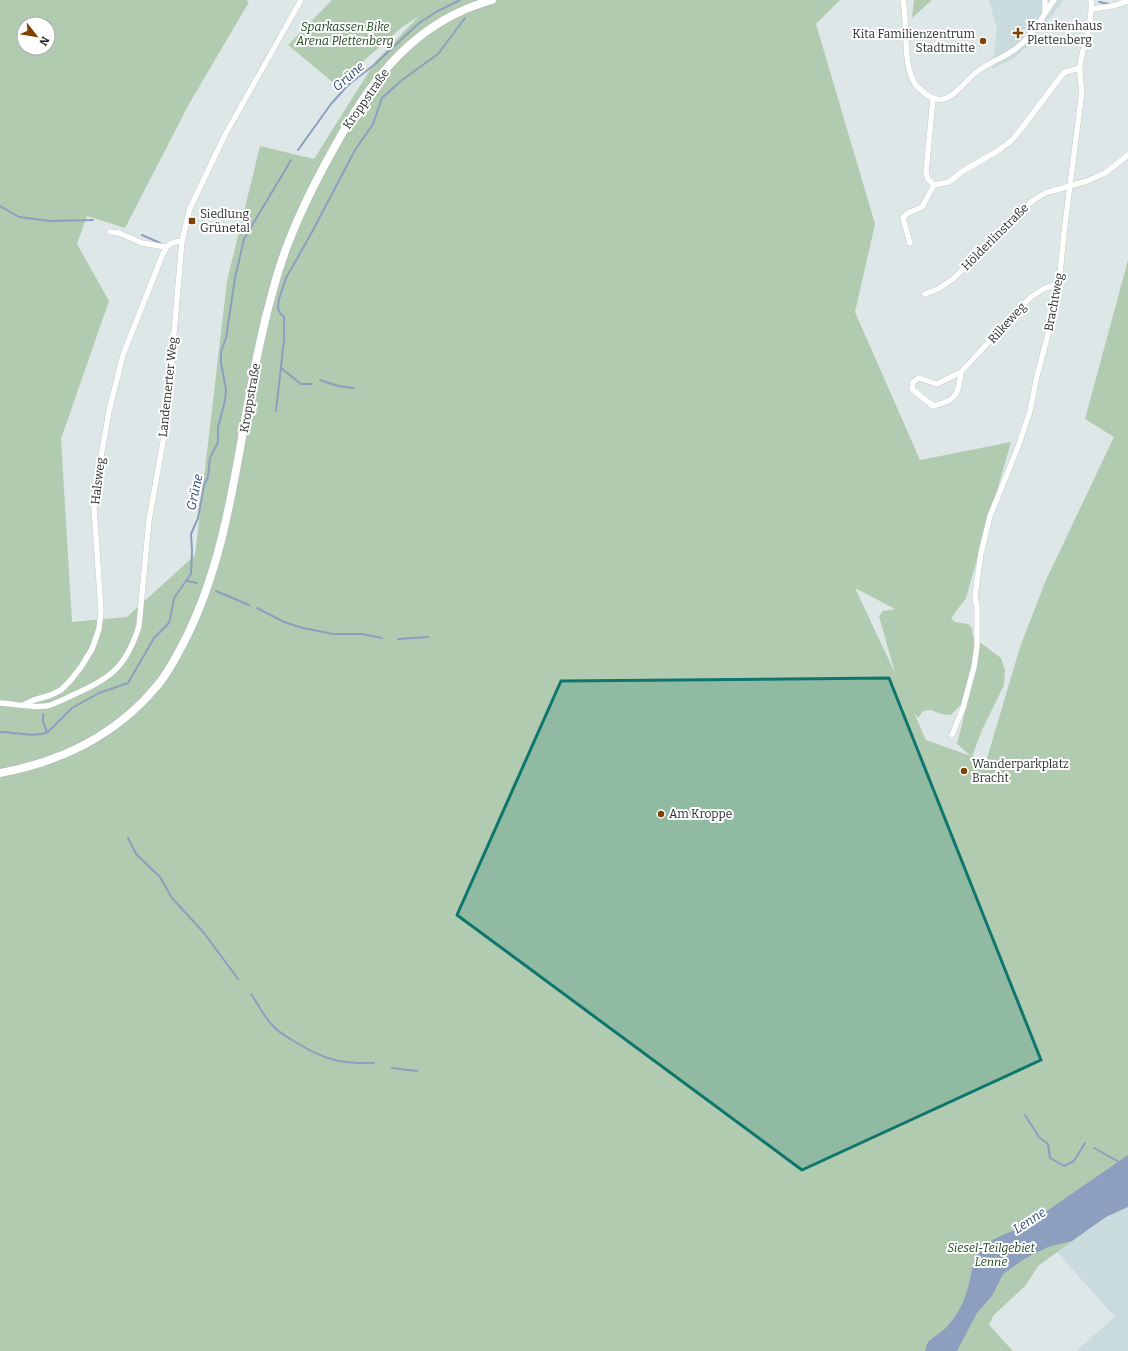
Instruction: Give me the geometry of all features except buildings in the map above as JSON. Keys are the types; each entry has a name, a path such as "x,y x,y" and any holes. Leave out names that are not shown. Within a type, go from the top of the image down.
{"street":[{"name":"Landemerter Weg","path":"0,703 47,706 90,688 113,674 124,660 134,642 139,626 149,520 166,425 182,241 190,208 225,135 301,0"},
{"name":"Kroppstraße","path":"0,773 44,762 71,752 89,743 125,718 156,688 168,671 194,624 211,577 222,540 235,481 255,367 274,287 292,235 307,200 328,158 351,118 372,87 400,53 442,20 465,9 492,0"},
{"path":"903,0 906,16 907,59 910,72 915,84 933,99 949,98 972,75 986,65 1010,53 1019,46 1028,38 1054,0"},
{"path":"1045,0 1045,12"},
{"name":"Brachtweg","path":"952,735 963,708 975,660 978,628 975,596 981,553 990,516 1018,447 1030,411 1037,376 1054,312 1059,284 1069,188 1082,91 1080,68 1092,10 1091,0"},
{"path":"1092,10 1113,6 1128,1"},
{"path":"934,185 949,182 963,171 999,150 1012,140 1062,75 1066,72 1080,68"},
{"path":"933,99 926,172 928,179 934,185"},
{"name":"Hölderlinstraße","path":"925,294 938,289 953,279 1032,201 1045,194 1069,188 1104,173 1128,154"},
{"path":"910,243 903,218 908,213 922,207 934,185"},
{"path":"110,232 119,233 147,245 166,247 173,242 182,241"},
{"name":"Halsweg","path":"22,705 34,700 51,696 61,690 82,667 92,649 99,629 101,611 94,506 109,411 123,354 166,247"},
{"name":"Rilkeweg","path":"961,372 958,393 945,404 933,406 912,389 913,382 919,378 937,384 961,372 1013,314 1031,297 1045,288 1059,284"}],"highlighted area":[{"path":"889,678 1041,1060 802,1170 457,915 561,681"}],"shaded area":[{"name":"Krankenhaus Plettenberg","path":"989,0 1064,0 1026,48 1013,59 992,69 997,30"},
{"path":"1128,1207 1128,1351 1076,1351 1115,1317 1057,1252 1106,1217"}],"green space":[{"path":"0,0 246,0 249,2 189,104 125,228 87,216 77,244 109,301 61,439 72,622 127,617 195,555 227,281 260,146 314,159 375,62 419,16 401,28 336,85 288,45 332,0 840,0 816,24 875,224 855,312 920,460 1011,442 966,598 951,618 955,622 968,624 972,628 973,637 1001,658 1005,670 1004,685 982,730 972,757 986,762 1020,647 1046,580 1114,437 1085,419 1128,260 1128,1205 1104,1218 1038,1266 1026,1285 993,1316 989,1325 1013,1351 0,1351","holes":["855,588 895,609 883,611 879,616 895,673","969,696 957,744 971,756 926,740 914,713 918,718 923,711 931,710 941,714 951,715"]},
{"path":"914,0 932,0 912,18"}],"water":[{"path":"1128,1155 1128,1207 1106,1217 1072,1241 1048,1247 1024,1259 1003,1274 992,1296 977,1313 957,1351 925,1351 929,1341 946,1328 958,1312 967,1291 974,1262 978,1252 982,1248 997,1237 1028,1224"}],"waterway":[{"name":"Grüne","path":"298,150 331,104 348,85 374,65 418,24 436,12 460,0"},
{"path":"1099,2 1109,4"},
{"path":"276,411 284,340 284,317 278,308 279,299 286,278 355,150 373,124 382,98 402,80 438,54 465,18"},
{"name":"Grüne","path":"0,732 31,735 43,734 48,732 72,708 99,693 128,683 154,638 168,624 174,598 191,574 191,534 198,518 204,485 208,477 210,458 218,442 218,427 225,401 226,389 221,363 221,352 226,338 235,278 244,239 291,160"},
{"path":"0,206 19,217 50,221 93,220"},
{"path":"142,235 160,243"},
{"path":"281,368 301,384 312,384"},
{"path":"320,380 338,386 354,388"},
{"path":"187,581 197,583"},
{"path":"216,591 249,605"},
{"path":"257,608 284,622 303,628 333,634 362,634 382,638"},
{"path":"398,639 428,637"},
{"path":"43,714 43,722 47,732"},
{"path":"128,838 136,854 160,877 172,898 204,933 238,979"},
{"path":"251,994 275,1028 307,1049 325,1057 343,1062 374,1063"},
{"path":"392,1068 417,1071"},
{"path":"1025,1115 1039,1137 1048,1144 1050,1158 1064,1166 1074,1161 1085,1143"},
{"path":"1094,1148 1119,1162"}],"place":[{"name":"Krankenhaus Plettenberg","path":"1018,33"},
{"name":"Kita Familienzentrum Stadtmitte","path":"983,41"},
{"name":"Siedlung Grünetal","path":"192,221"},
{"name":"Wanderparkplatz Bracht","path":"964,771"},
{"name":"Am Kroppe","path":"661,814"}],"park label":[{"name":"Sparkassen Bike Arena Plettenberg","path":"345,34"},
{"name":"Siesel-Teilgebiet Lenne","path":"991,1255"}],"water label":[{"name":"Lenne","path":"1029,1220"}]}
